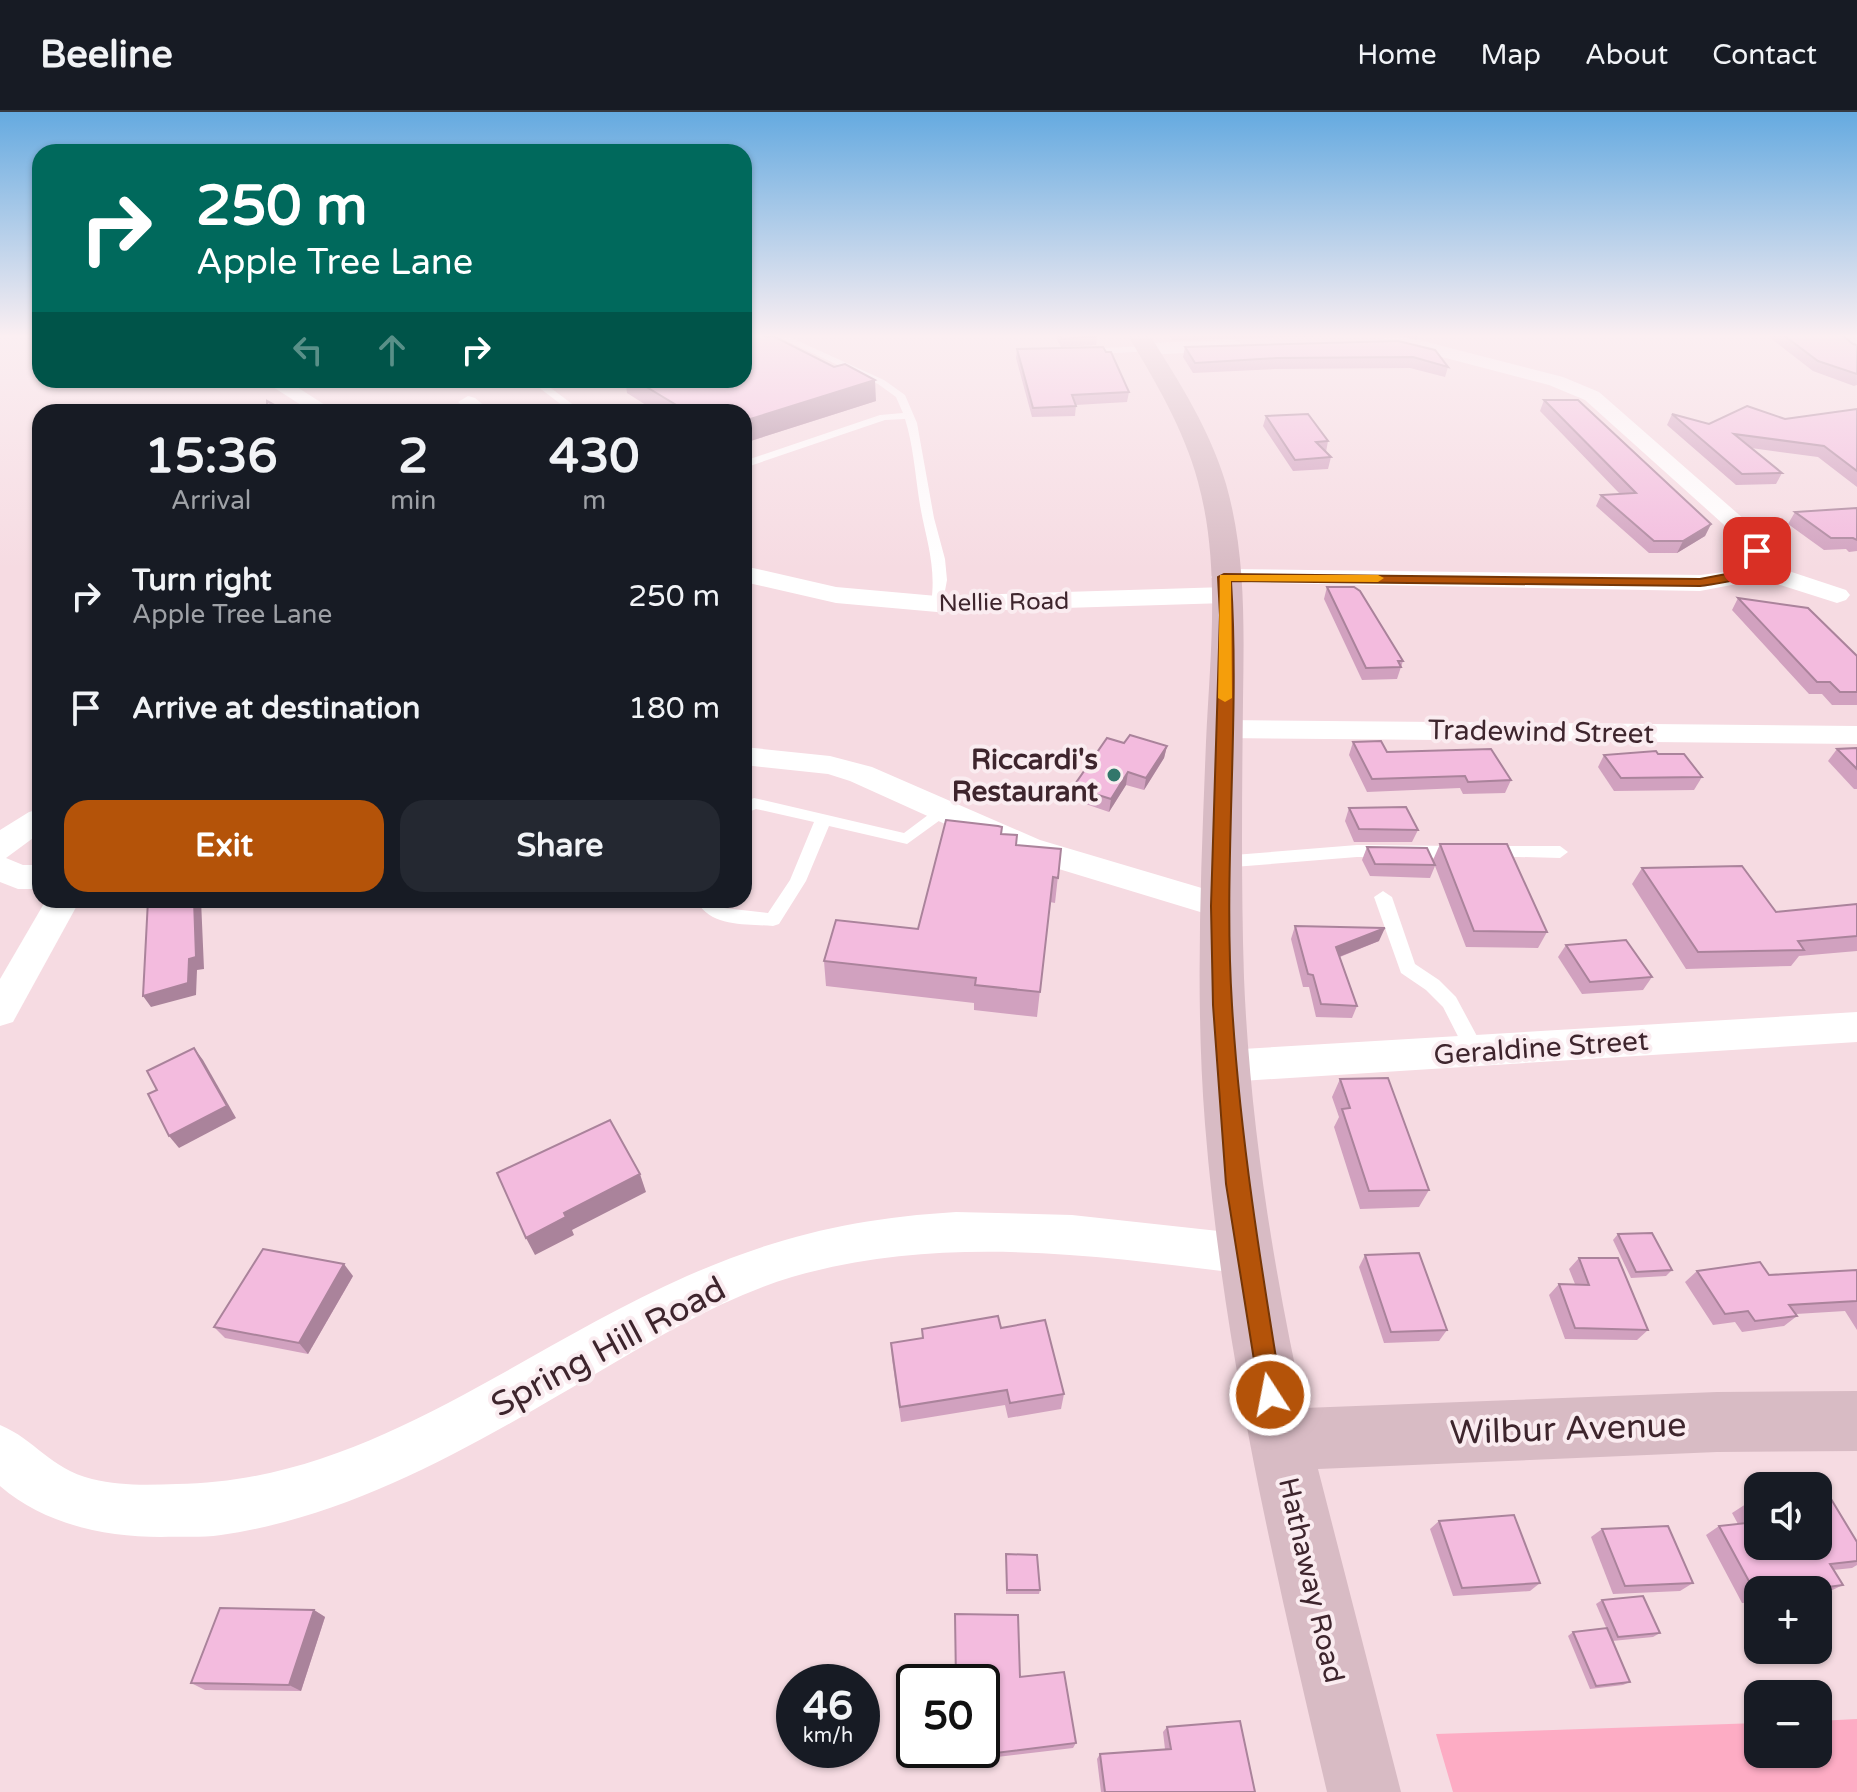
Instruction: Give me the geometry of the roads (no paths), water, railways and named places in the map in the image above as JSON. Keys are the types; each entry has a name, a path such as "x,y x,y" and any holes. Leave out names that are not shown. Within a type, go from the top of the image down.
{"main road":[{"name":"Hathaway Road","path":"1183,412 1212,484 1221,525 1225,582 1220,906 1226,1066 1246,1254 1279,1440 1364,1792"},
{"name":"Wilbur Avenue","path":"1279,1440 1717,1422 1857,1421"}],"street":[{"path":"1610,412 1753,539 1758,560 1753,568 1837,595"},
{"name":"Nellie Road","path":"752,576 836,595 1225,582 1700,583 1740,576 1753,568"},
{"name":"Tradewind Street","path":"1224,729 1857,735"},
{"path":"752,757 830,765 861,774 1028,848 1220,906"},
{"path":"0,849 18,831 32,823"},
{"path":"0,868 18,877 32,877"},
{"path":"0,1012 58,908"},
{"name":"Geraldine Street","path":"1226,1066 1857,1027"},
{"name":"Spring Hill Road","path":"0,1450 21,1472 42,1487 75,1500 112,1509 153,1513 236,1507 291,1495 374,1465 472,1418 724,1282 784,1259 831,1247 927,1233 996,1231 1136,1240 1246,1254"}],"lane":[{"path":"908,412 939,592"},
{"path":"752,462 884,417 910,416"},
{"path":"752,804 907,839 946,810"},
{"path":"712,908 720,914 773,920 798,881 823,821"},
{"path":"1221,862 1357,851 1560,852"},
{"path":"1383,897 1407,968 1434,983 1451,1000 1475,1051"}],"place":[{"name":"Riccardi's Restaurant","path":"1114,775"}]}
